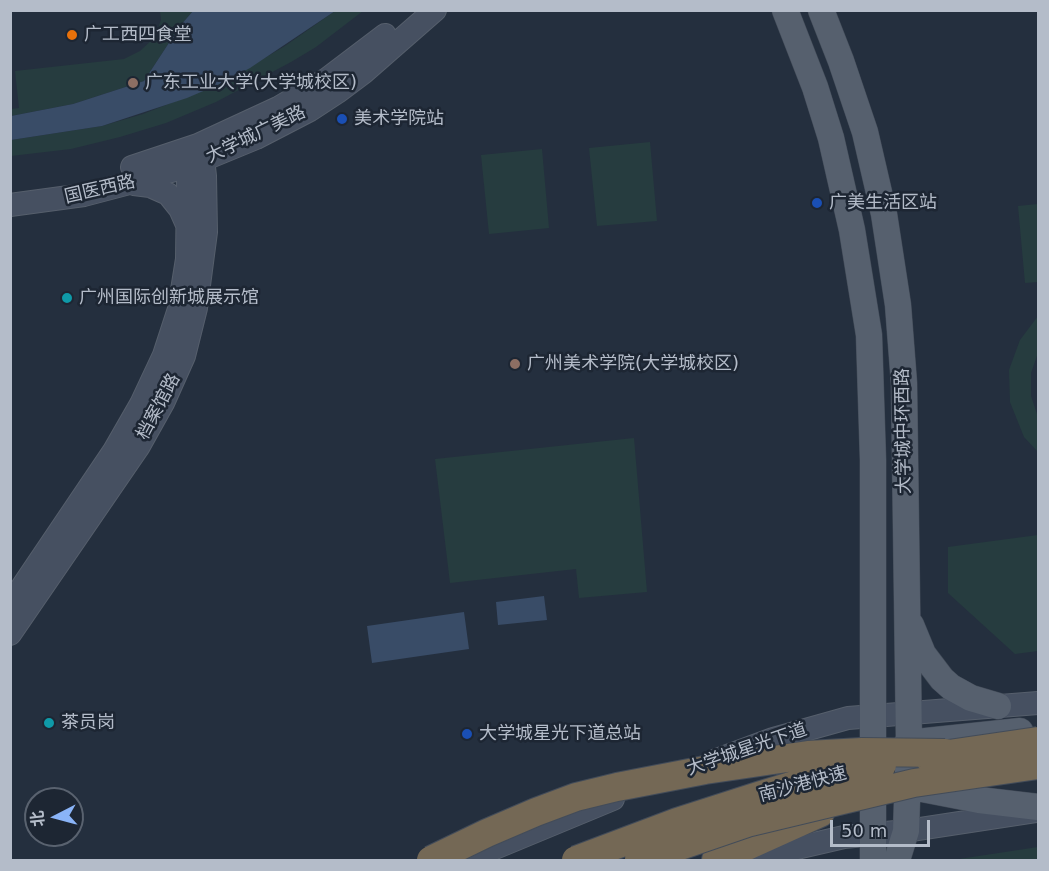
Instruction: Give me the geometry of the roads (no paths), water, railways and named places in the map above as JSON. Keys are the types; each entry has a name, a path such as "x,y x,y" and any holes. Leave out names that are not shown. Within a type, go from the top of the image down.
{"highway":[{"name":"南沙港快速","path":"576,861 677,822 761,795 839,775 945,753 1038,741"},
{"path":"432,861 487,833 536,812 576,797 617,787 705,770 808,755 862,752 945,753"},
{"name":"南沙港快速","path":"639,861 747,823 860,795 914,783 1038,765"},
{"path":"716,861 860,795"}],"main road":[{"name":"大学城广美路","path":"193,156 250,122 306,93 349,64 414,10"},
{"name":"大学城广美路","path":"193,156 286,123 339,91 363,73 435,10"},
{"name":"大学城中环西路","path":"785,10 815,87 831,138 854,240 869,335 873,460 873,715 872,749 860,795 873,833 873,861"},
{"name":"大学城中环西路","path":"821,10 865,132 878,184 896,288 904,383 909,743 906,831 897,861"},
{"name":"国医西路","path":"10,205 55,200 125,184 193,156"},
{"name":"国医西路","path":"10,190 75,181 152,161 193,156"},
{"name":"档案馆路","path":"10,605 114,451 154,379 179,309 184,281 193,156"},
{"name":"档案馆路","path":"10,634 139,446 163,403 184,356 196,308 204,257 206,214 193,156"},
{"path":"125,184 150,186 168,195 180,209 189,228"},
{"path":"906,613 923,654 942,679 971,699 998,706"},
{"name":"大学城星光下道","path":"472,861 490,850 590,807 773,739 833,722 873,715 1038,703"},
{"path":"658,782 909,743 1038,730"},
{"path":"604,861 731,818 811,800 908,787 1038,809"},
{"path":"745,861 820,842 873,833 906,831 1038,809"}],"water":[{"path":"193,11 335,11 250,68 187,98 102,126 11,140 11,116 73,104 144,81 180,26"},
{"path":"544,596 547,620 498,625 496,602"},
{"path":"464,612 469,649 372,663 367,626"}],"place":[{"name":"广工西四食堂","path":"72,35"},
{"name":"广东工业大学(大学城校区)","path":"133,83"},
{"name":"美术学院站","path":"342,119"},
{"name":"广美生活区站","path":"817,203"},
{"name":"广州国际创新城展示馆","path":"67,298"},
{"name":"广州美术学院(大学城校区)","path":"515,364"},
{"name":"茶员岗","path":"49,723"},
{"name":"大学城星光下道总站","path":"467,734"}]}
